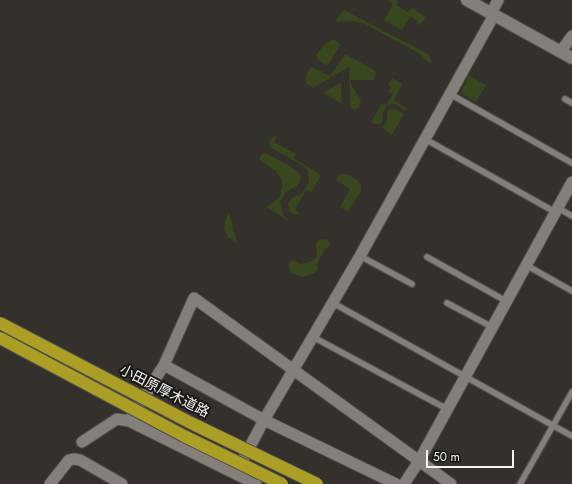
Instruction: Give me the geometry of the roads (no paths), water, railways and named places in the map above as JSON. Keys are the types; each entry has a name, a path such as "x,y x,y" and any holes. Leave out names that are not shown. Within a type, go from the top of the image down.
{"highway":[{"name":"小田原厚木道路","path":"0,323 191,423 317,484"},
{"name":"小田原厚木道路","path":"0,338 184,436 282,484"}],"street":[{"path":"467,0 572,58"},
{"path":"235,474 264,420 314,337 360,256 450,94 498,0"},
{"path":"561,51 572,36"},
{"path":"404,484 419,461 572,182"},
{"path":"129,421 164,365 194,298 451,484"},
{"path":"164,365 264,420 396,484"},
{"path":"82,442 118,419 129,421 256,484"},
{"path":"50,484 69,460 74,459 80,460 122,484"}],"lane":[{"path":"450,94 572,162"},
{"path":"565,100 572,103"},
{"path":"425,139 556,210 572,216"},
{"path":"360,256 412,284"},
{"path":"427,257 506,301"},
{"path":"526,265 572,291"},
{"path":"333,303 572,436"},
{"path":"447,304 492,327"},
{"path":"314,337 447,409"},
{"path":"520,484 572,392"}]}
